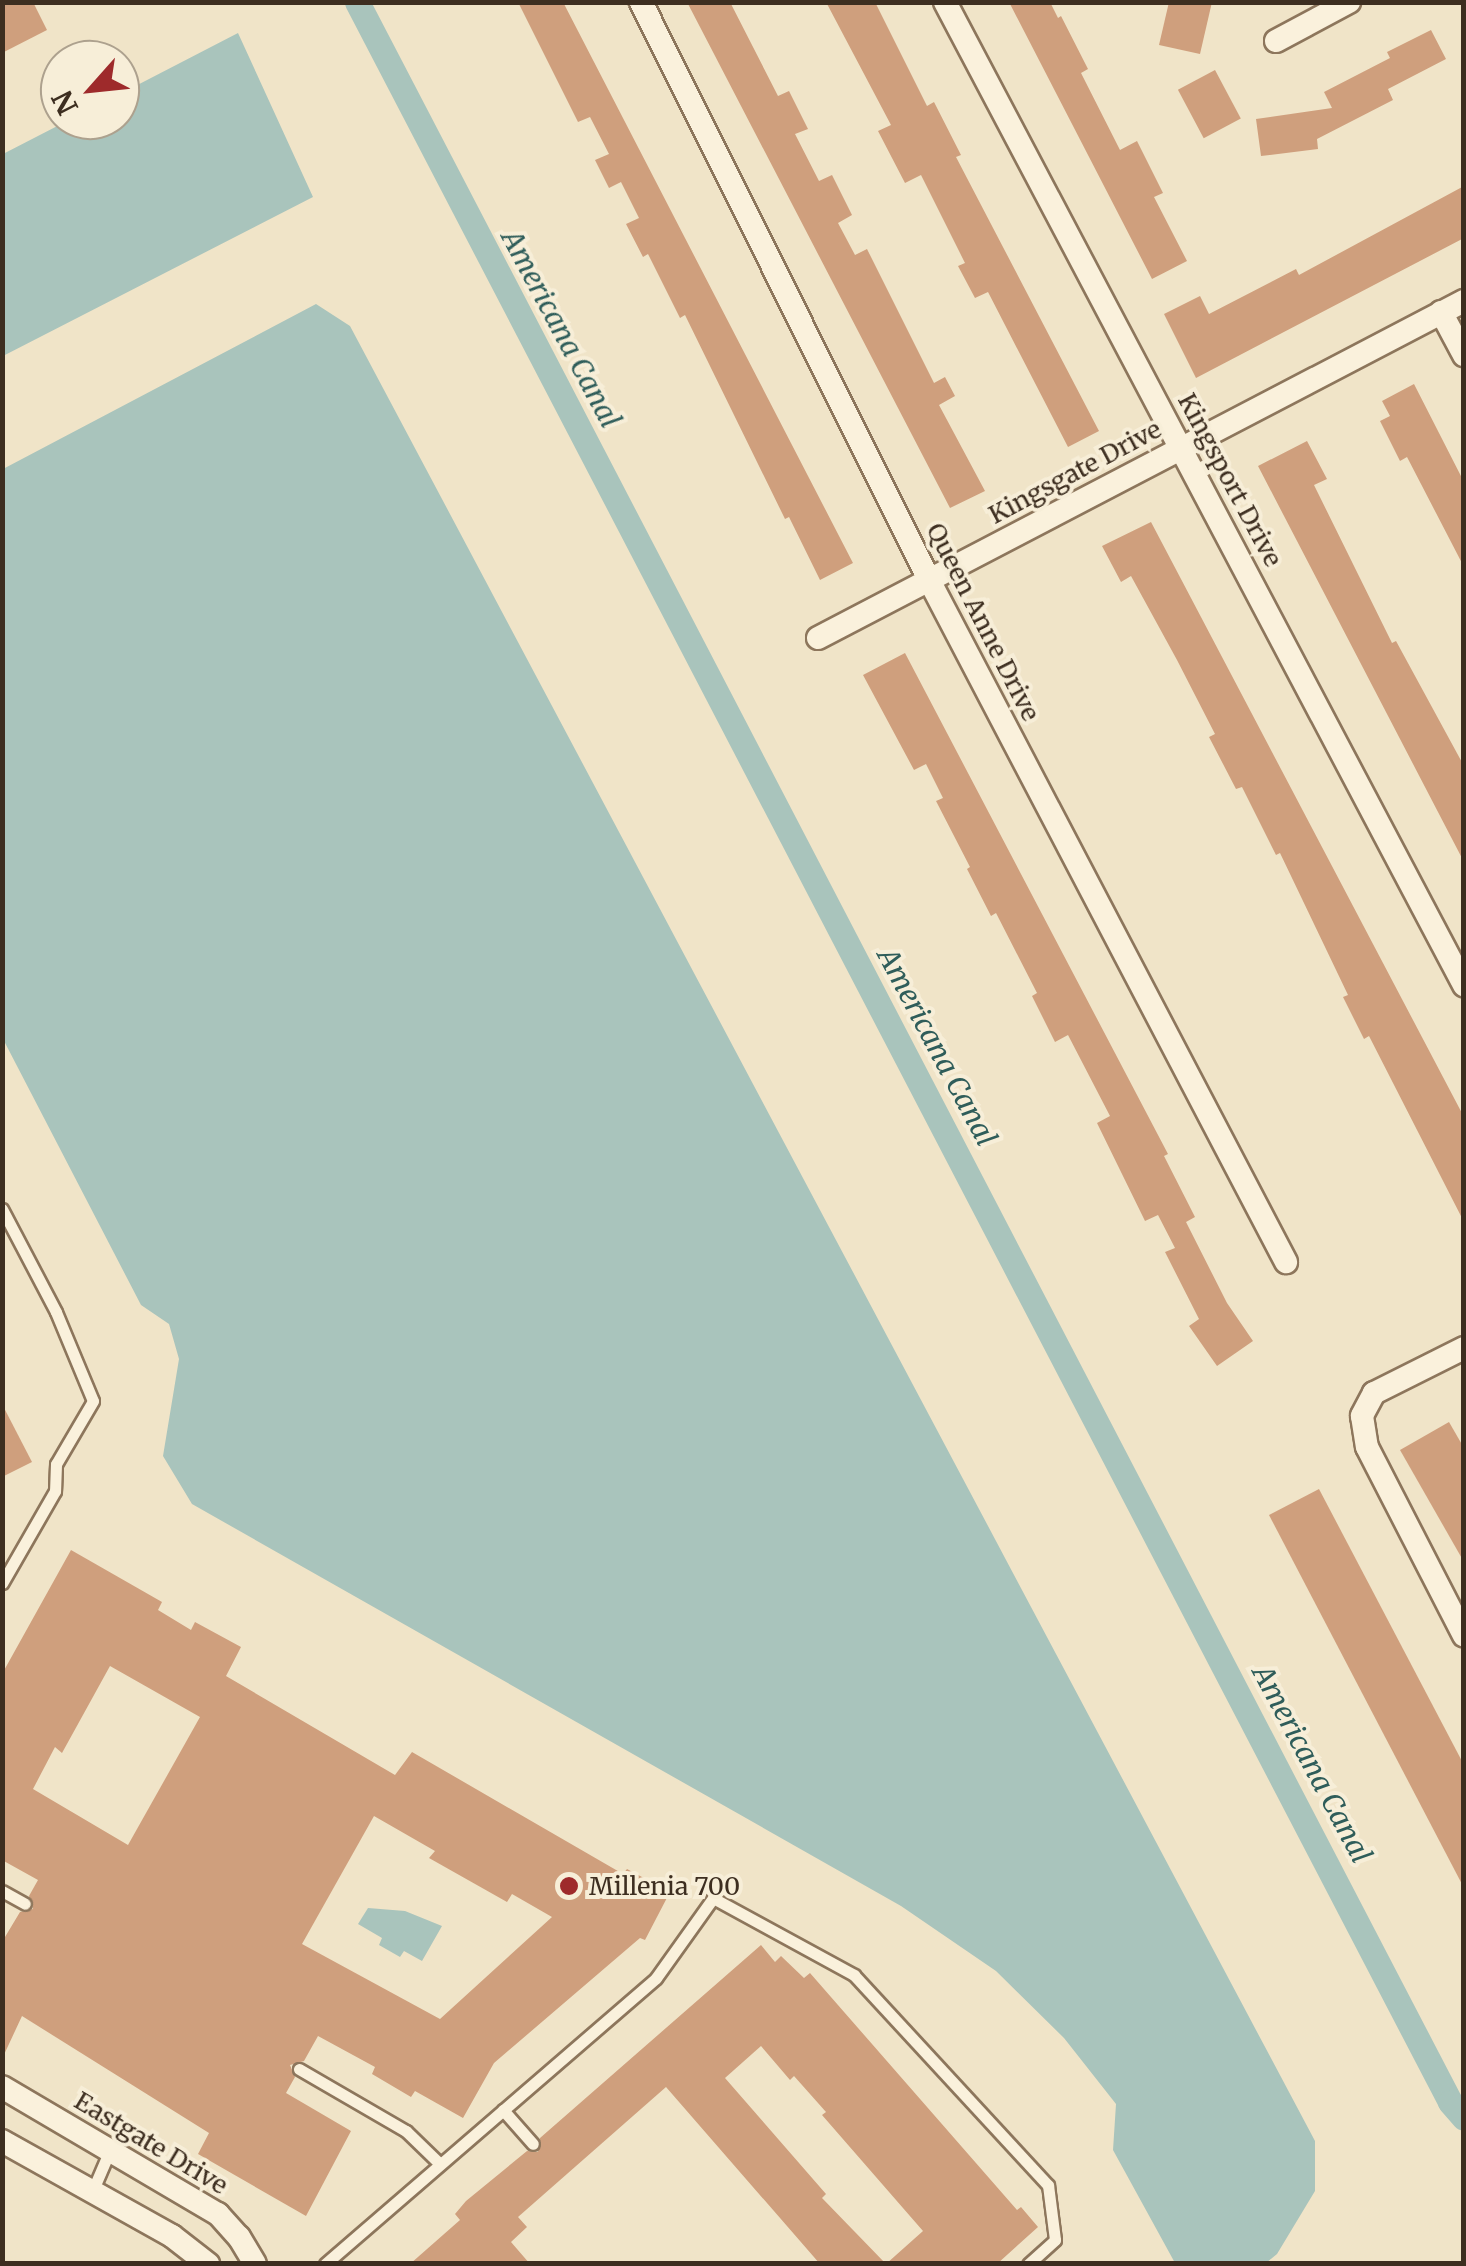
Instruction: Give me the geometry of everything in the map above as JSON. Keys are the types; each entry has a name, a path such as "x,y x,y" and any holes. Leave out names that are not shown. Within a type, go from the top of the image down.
{"street":[{"name":"Queen Anne Drive","path":"641,2 929,580 1286,1262"},
{"name":"Kingsport Drive","path":"945,2 1464,985"},
{"path":"1276,41 1349,2"},
{"name":"Kingsgate Drive","path":"818,638 1464,301"},
{"path":"1441,312 1464,355"},
{"path":"1464,1348 1374,1393 1362,1416 1367,1448 1464,1636"},
{"name":"Eastgate Drive","path":"2,2087 218,2214 239,2237 255,2264"},
{"path":"2,2141 172,2236 208,2264"}],"lane":[{"path":"2,1209 56,1312 93,1401 56,1464 55,1491 2,1583"},
{"path":"2,1891 24,1904"},
{"path":"325,2264 656,1978 714,1898 854,1975 1048,2186 1055,2240 1028,2264"},
{"path":"300,2069 406,2130 440,2164"},
{"path":"503,2110 533,2144"},
{"path":"92,2192 111,2149"}],"water":[{"path":"238,33 313,197 3,356 3,154 40,135 40,140 140,140 140,84"},
{"path":"316,304 350,326 1315,2141 1315,2191 1277,2254 1266,2263 1175,2263 1113,2150 1116,2104 1064,2038 996,1971 901,1906 192,1504 163,1456 179,1359 169,1324 141,1305 3,1039 3,469"},
{"path":"368,1908 405,1911 442,1926 422,1961 404,1951 400,1957 379,1945 382,1938 358,1924"}],"building":[{"path":"2,2 33,2 47,30 2,53"},
{"path":"518,2 563,2 853,563 820,580 789,517 785,519 685,315 680,318 648,254 643,257 626,224 639,218 621,182 609,188 595,160 609,154 590,117 578,122"},
{"path":"687,2 730,2 778,96 789,91 808,129 795,134 819,181 832,175 852,215 838,223 855,255 867,249 934,383 945,377 955,396 939,405 985,491 950,508"},
{"path":"826,2 875,2 927,106 934,102 961,155 956,157 1099,431 1068,447 988,292 975,298 958,266 965,263 921,175 905,183 878,131 891,125"},
{"path":"1009,2 1050,2 1058,18 1061,16 1088,69 1081,73 1120,150 1137,141 1163,193 1154,197 1187,261 1152,279"},
{"path":"1169,2 1212,2 1200,54 1159,45"},
{"path":"1431,30 1446,59 1388,89 1393,100 1317,139 1318,149 1261,156 1256,119 1332,108 1324,92 1390,58 1387,52"},
{"path":"1215,70 1241,119 1204,138 1178,90"},
{"path":"1464,186 1464,238 1196,378 1164,314 1200,296 1209,314 1296,269 1299,275"},
{"path":"1414,384 1464,482 1464,567 1407,457 1400,461 1380,421 1390,416 1382,401"},
{"path":"1307,441 1327,479 1314,485 1392,643 1396,641 1464,766 1464,862 1258,466"},
{"path":"1151,522 1464,1117 1464,1222 1369,1036 1364,1039 1343,997 1348,995 1280,853 1276,855 1242,787 1236,789 1209,737 1215,734 1177,660 1131,576 1121,582 1102,546"},
{"path":"905,653 1168,1154 1164,1156 1195,1217 1186,1222 1227,1303 1253,1341 1217,1366 1189,1326 1199,1319 1165,1252 1175,1248 1158,1215 1145,1221 1097,1123 1110,1116 1068,1035 1055,1042 1032,996 1037,993 996,913 991,916 967,869 970,867 936,801 943,798 926,764 914,770 863,675"},
{"path":"2,1404 32,1462 2,1477"},
{"path":"1449,1422 1464,1448 1464,1562 1400,1450"},
{"path":"1319,1489 1464,1765 1464,1888 1269,1515"},
{"name":"Millenia 700","path":"71,1550 162,1602 158,1610 191,1630 195,1622 241,1647 226,1676 395,1775 412,1752 623,1874 627,1869 670,1892 645,1940 640,1938 494,2063 463,2118 415,2091 411,2097 372,2074 375,2067 318,2036 304,2061 290,2065 295,2077 286,2093 351,2131 306,2216 198,2154 209,2133 22,2016 2,2059 2,1942 20,1912 33,1909 29,1896 38,1880 2,1860 2,1674","holes":["110,1666 200,1717 128,1845 33,1789 55,1747 62,1753","374,1816 435,1851 429,1858 507,1902 512,1894 552,1917 440,2019 302,1944"]},
{"path":"761,1945 775,1962 781,1956 804,1978 810,1973 1017,2210 1021,2207 1038,2227 997,2264 886,2264 820,2264 666,2087 518,2217 527,2227 511,2242 530,2264 410,2264 460,2220 455,2214 466,2201 527,2151 538,2152 540,2138","holes":["761,2046 790,2080 794,2076 826,2112 822,2115 923,2231 886,2264 822,2198 826,2194 725,2078"]}],"waterway":[{"name":"Americana Canal","path":"357,2 1450,2102 1464,2118"}],"place":[{"name":"Millenia 700","path":"569,1886"}]}
